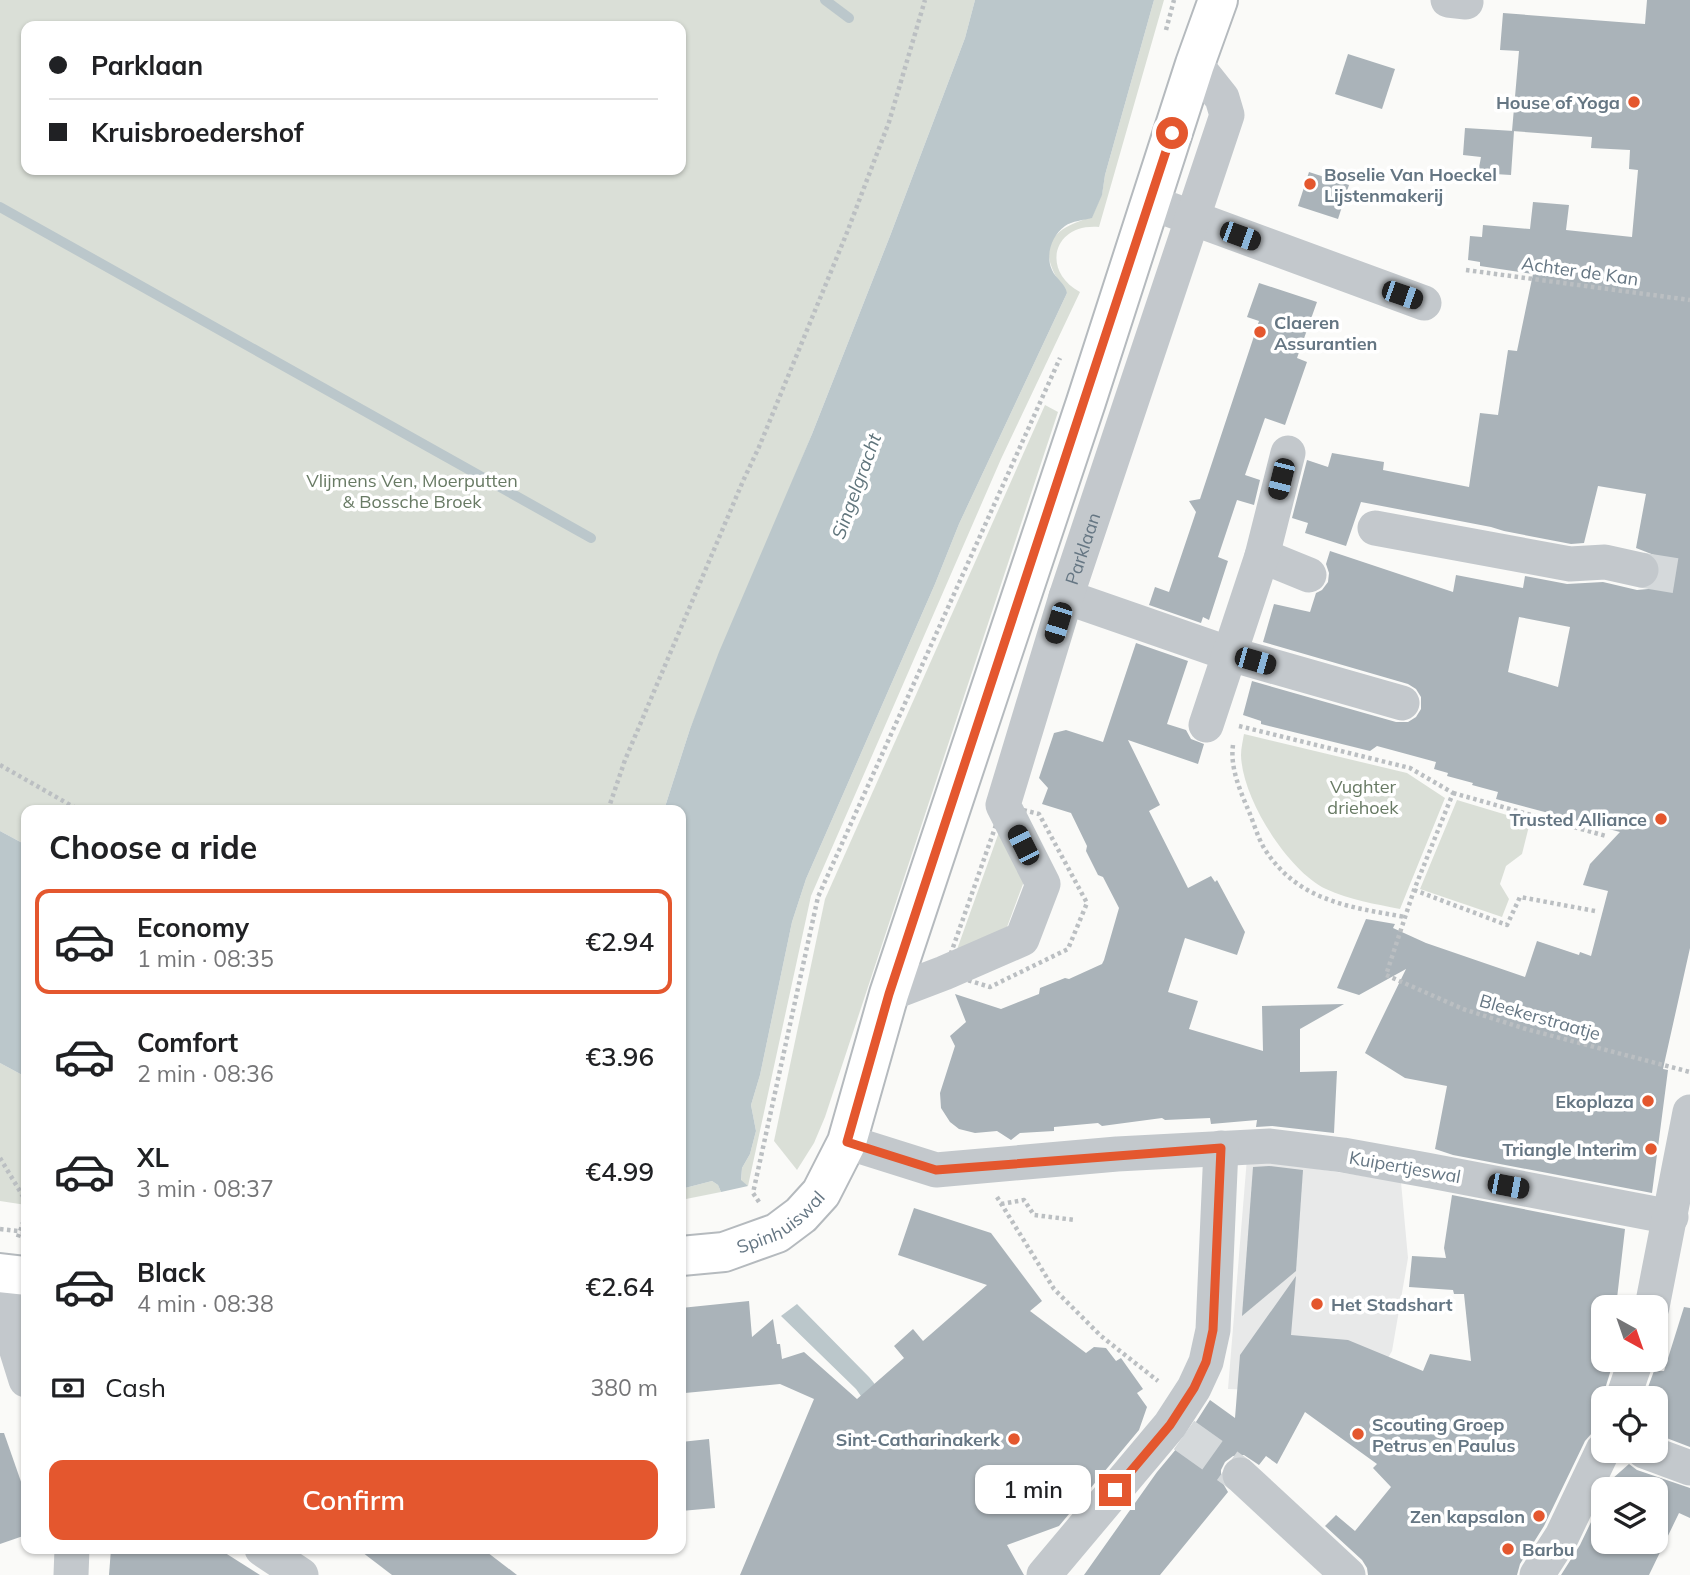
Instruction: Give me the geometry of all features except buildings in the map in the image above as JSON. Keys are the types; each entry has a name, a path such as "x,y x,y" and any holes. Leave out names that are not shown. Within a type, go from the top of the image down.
{"main road":[{"path":"847,1142 889,994 1218,0"},
{"name":"Spinhuiswal","path":"686,1256 724,1252 777,1233 801,1216 821,1193 847,1142"}],"street":[{"name":"Parklaan","path":"889,994 944,974 1022,939 1043,884 1003,805 1066,597 1227,115 1222,98 1195,64"},
{"path":"1151,202 1424,303"},
{"path":"1206,725 1262,556 1288,453"},
{"path":"1375,528 1570,564 1605,562 1641,570"},
{"path":"1262,556 1309,575"},
{"path":"1066,597 1230,654 1402,702"},
{"path":"1655,1295 1690,1112"},
{"name":"Kuipertjeswal","path":"847,1142 936,1170 1270,1146 1343,1155 1671,1217"},
{"path":"1044,1575 1177,1430 1206,1362 1213,1330 1221,1148"},
{"path":"12,1274 16,1348 21,1364"},
{"path":"1668,1460 1690,1468"},
{"path":"1538,1575 1562,1536 1597,1463"},
{"path":"1241,1475 1349,1575"},
{"path":"71,1575 72,1554"},
{"path":"270,1554 301,1575"}],"path":[{"path":"610,805 625,760 846,235 889,122 925,0"},
{"name":"Achter de Kan","path":"1466,270 1690,300"},
{"path":"754,1193 818,897 1045,389"},
{"path":"1453,793 1405,917 1320,898 1295,883 1264,846 1241,792 1231,758 1238,726 1410,768 1453,793 1606,836"},
{"path":"0,765 70,805"},
{"path":"1414,890 1507,925 1520,897 1595,911"},
{"name":"Bleekerstraatje","path":"1405,917 1386,975 1463,1009 1488,1017 1690,1072"},
{"path":"0,1158 21,1192"},
{"path":"978,1167 1054,1289 1101,1336 1168,1389 1177,1430"},
{"path":"1001,1204 1024,1200 1034,1214 1075,1220"},
{"path":"0,1228 20,1230"}],"shaded area":[{"name":"Het Stadshart","path":"1247,1158 1401,1182 1408,1258 1392,1351 1367,1394 1228,1389"}],"green space":[{"name":"Vlijmens Ven, Moerputten & Bossche Broek","path":"0,0 975,0 965,38 890,236 812,434 690,729 666,805 21,805 21,842 0,831"},
{"path":"1154,0 1164,0 1099,227 1071,232 1058,250 1060,272 1067,283 1080,292 1001,459 811,896 748,1186 741,1181 742,1168 750,1154 756,1131 751,1105 760,1075 792,922 806,879 959,524 1067,293 1052,268 1049,248 1058,233 1074,223 1092,217 1102,194"},
{"path":"1045,405 1058,412 825,1117 814,1143 797,1170 774,1141 825,899"},
{"name":"Vughter driehoek","path":"1244,734 1407,773 1445,798 1400,909 1335,893 1311,880 1296,866 1269,831 1249,791 1241,755"},
{"path":"1457,800 1530,822 1522,854 1506,866 1500,884 1509,899 1502,917 1420,889"},
{"path":"999,832 1026,876 1007,927 955,955"},
{"path":"0,1063 21,1074 21,1204 0,1201"},
{"path":"712,1181 718,1185 721,1192 686,1199 686,1188"}],"water":[{"name":"Singelgracht","path":"975,0 1154,0 1105,175 1102,195 1092,218 1065,226 1056,235 1051,246 1050,264 1067,293 959,524 806,879 792,922 760,1075 751,1105 756,1131 750,1154 742,1168 741,1180 748,1186 721,1192 718,1185 712,1181 686,1188 686,805 666,805 719,652 812,434 965,38"},
{"path":"0,831 21,842 21,1074 0,1063"},
{"path":"797,1304 869,1377 904,1420 888,1434 856,1389 781,1316"}],"waterway":[{"path":"825,0 849,18"},
{"path":"0,207 591,538"}],"tunnel":[{"path":"1641,570 1690,578"},
{"path":"1184,1435 1240,1475"}],"place":[{"name":"House of Yoga","path":"1634,102"},
{"name":"Boselie Van Hoeckel Lijstenmakerij","path":"1310,184"},
{"name":"Claeren Assurantien","path":"1260,332"},
{"name":"Trusted Alliance","path":"1661,819"},
{"name":"Ekoplaza","path":"1648,1101"},
{"name":"Triangle Interim","path":"1651,1149"},
{"name":"Het Stadshart","path":"1317,1304"},
{"name":"Scouting Groep Petrus en Paulus","path":"1358,1434"},
{"name":"Sint-Catharinakerk","path":"1014,1439"},
{"name":"Zen kapsalon","path":"1539,1516"},
{"name":"Barbu","path":"1508,1549"}],"route":[{"path":"1115,1490 1170,1425 1194,1388 1206,1362 1213,1330 1221,1148 936,1170 847,1142 889,994 1027,582 1172,133"}]}
